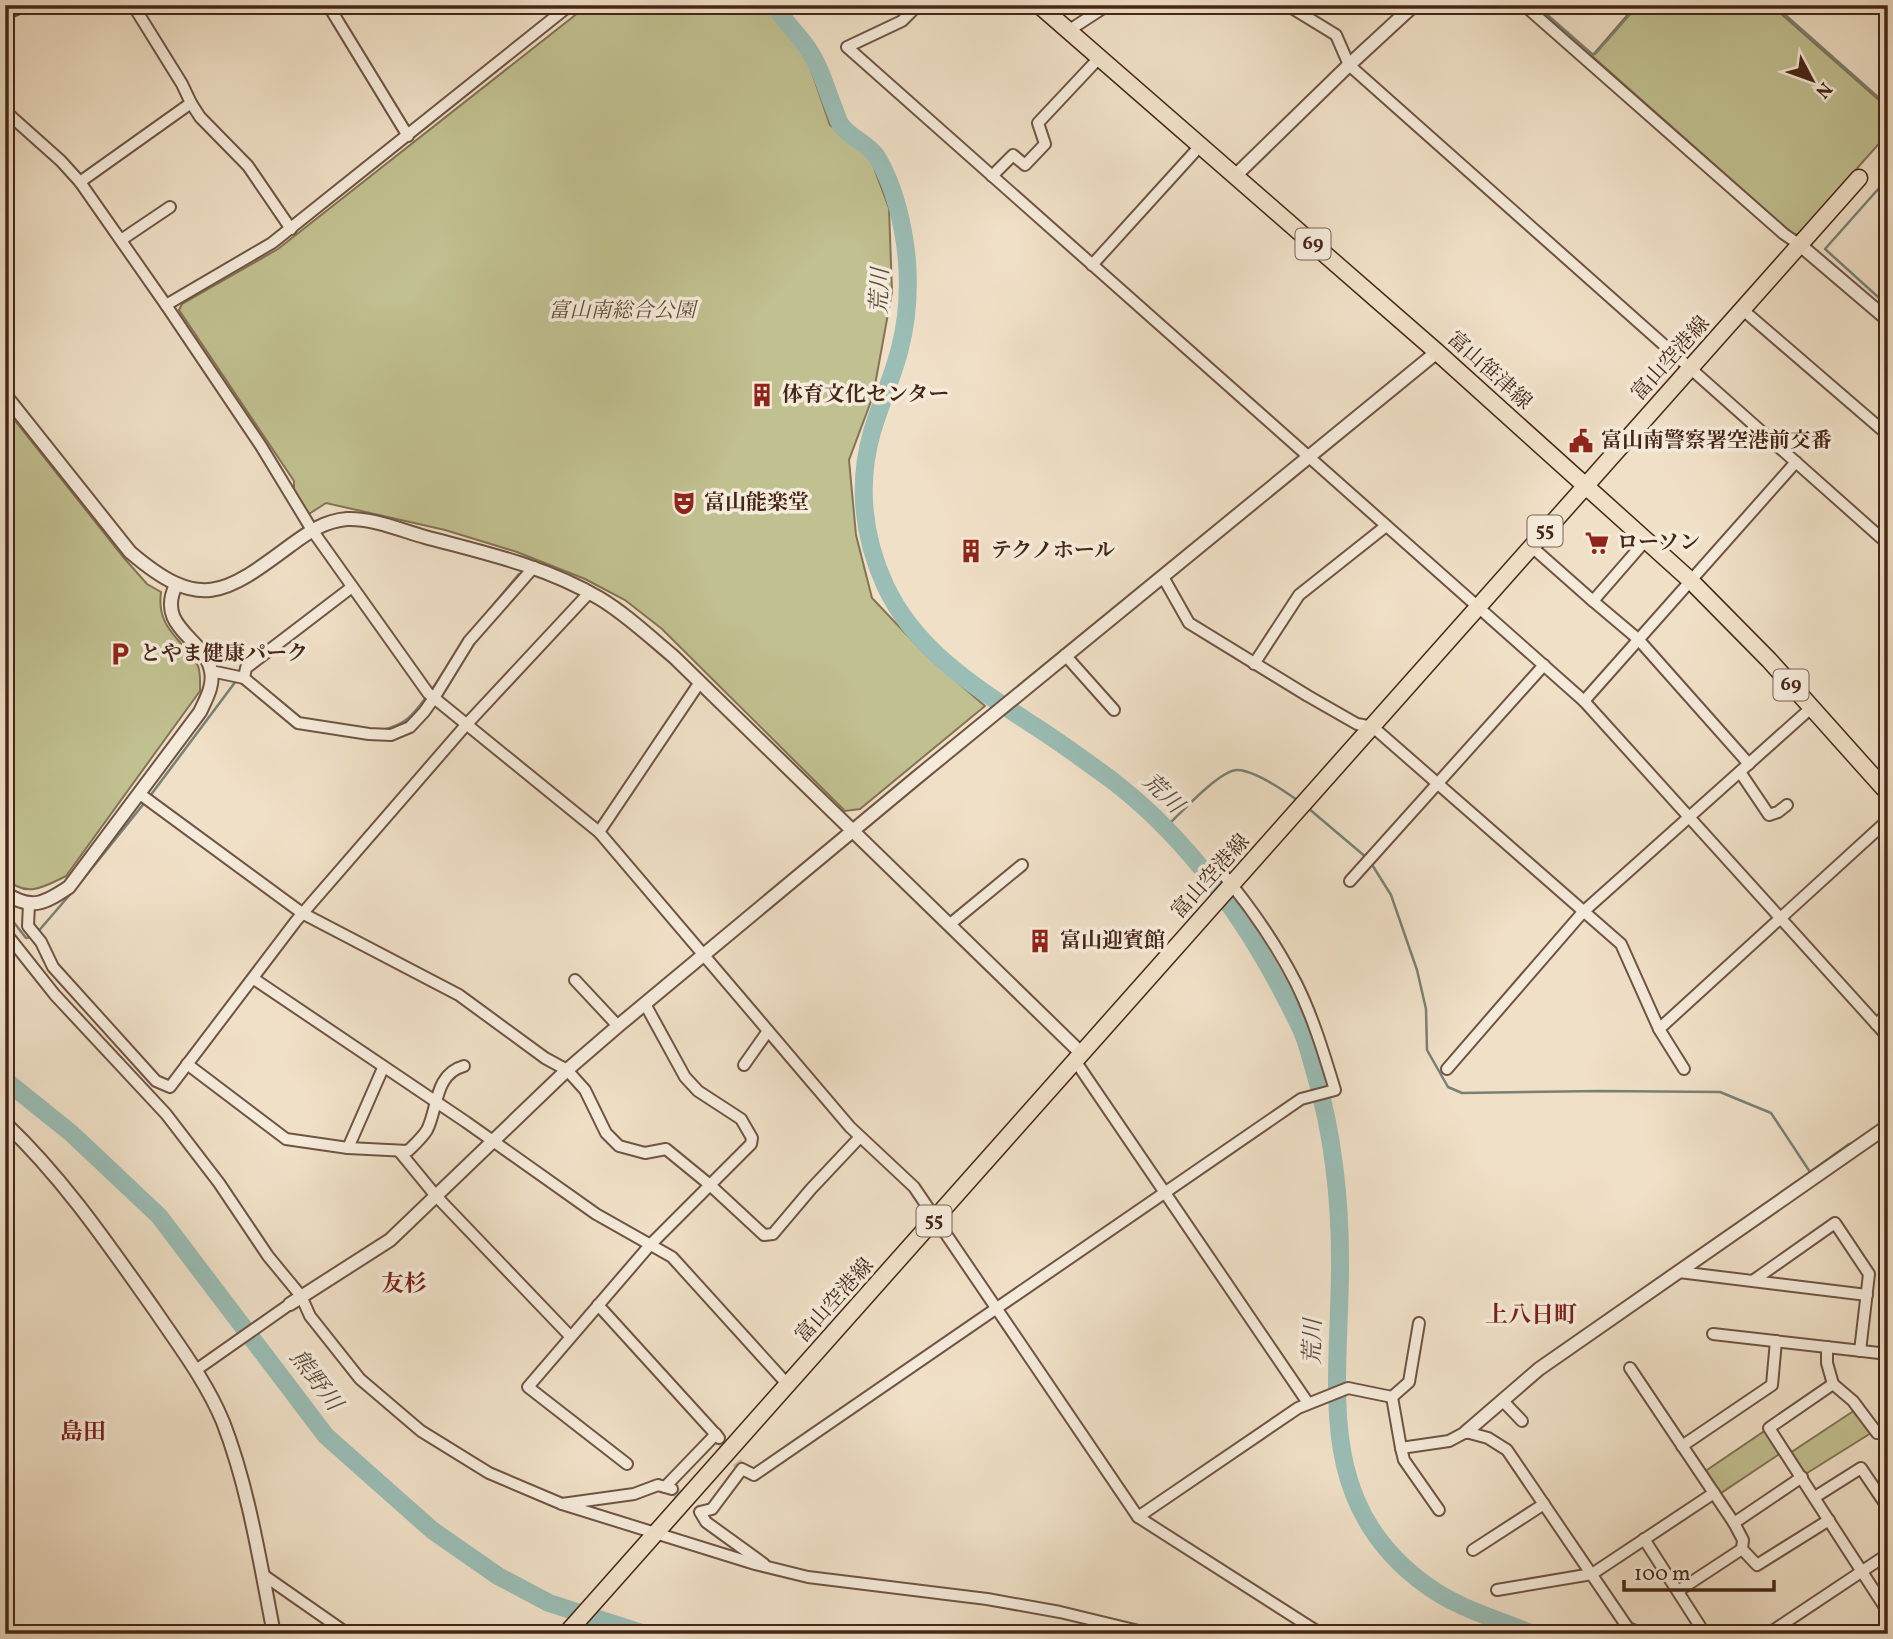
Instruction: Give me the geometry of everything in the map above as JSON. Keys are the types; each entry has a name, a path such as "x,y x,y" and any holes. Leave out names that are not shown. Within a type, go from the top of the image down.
{"main road":[{"name":"富山笹津線","path":"1039,5 1437,352 1690,580 1721,609 1888,793"},
{"name":"富山空港線","path":"566,1634 1744,310 1858,178"}],"street":[{"path":"5,13 24,5"},
{"path":"133,5 200,117 248,166 291,229"},
{"path":"328,5 408,136"},
{"path":"166,306 291,229 408,136 556,10 570,5"},
{"path":"918,5 902,21 848,47 1584,701 1888,1037"},
{"path":"1068,31 1108,5"},
{"path":"1287,5 1336,35 1349,65 1888,544"},
{"path":"1235,176 1414,5"},
{"path":"1524,5 1784,234 1800,244 1888,320"},
{"path":"992,176 1013,155 1025,165 1045,144 1038,123 1099,58"},
{"path":"80,182 191,103"},
{"path":"5,111 61,160 80,182 261,446 312,530 432,696 598,832 860,1137 914,1187 1138,1517 1321,1634"},
{"path":"1092,265 1200,146"},
{"path":"121,240 170,207"},
{"path":"1744,310 1888,435"},
{"path":"196,1370 289,1304 390,1240 567,1070 618,1026 1065,655 1437,352"},
{"path":"5,395 130,552 154,573 176,585 196,591 219,589 247,578 312,530 333,521 363,520 534,567 613,607 700,682 949,925 1079,1058 1165,1193 1308,1403"},
{"path":"1584,701 1796,462"},
{"path":"1254,664 1299,595 1385,526"},
{"path":"1593,601 1646,540"},
{"path":"1532,547 1638,639 1749,764"},
{"path":"211,671 244,678 298,723 391,735 410,727 470,641 534,567"},
{"path":"1163,577 1189,623 1357,724 1373,727 1621,944 1659,1029 1684,1069"},
{"path":"5,893 29,904 49,900 69,887 200,712 210,690 211,671 208,662 173,616 170,600 176,585"},
{"path":"244,678 246,668 352,587"},
{"path":"29,904 29,926 41,942 53,967 156,1081 170,1087 302,913 466,724 589,593"},
{"path":"1065,655 1114,710"},
{"path":"1350,881 1544,665"},
{"path":"598,832 700,682"},
{"path":"1447,1069 1583,912 1811,708"},
{"path":"1740,772 1769,815 1787,805"},
{"path":"140,794 302,913 459,995 545,1058 567,1070 585,1090 606,1133 619,1146 645,1153 666,1149 764,1235 774,1234 811,1189 860,1137"},
{"path":"1659,1029 1888,820"},
{"path":"949,925 1022,865"},
{"path":"768,1567 706,1522 700,1511 712,1509 742,1469 754,1475 1301,1099 1335,1090 1295,982 1251,911 1217,867"},
{"path":"5,932 55,995 166,1114 219,1183 268,1256 301,1296 310,1316 360,1379 421,1431 489,1473 652,1538 808,1577 987,1599 1060,1612 1150,1634"},
{"path":"254,979 596,1213 672,1257 788,1385"},
{"path":"575,980 618,1026"},
{"path":"627,1464 528,1387 650,1245 751,1144 752,1138 741,1119 698,1091 685,1077 645,1004"},
{"path":"1876,1024 1888,1014"},
{"path":"744,1065 768,1031"},
{"path":"187,1065 286,1139 348,1148 399,1151 408,1151 427,1130 435,1101 448,1076 464,1066"},
{"path":"348,1148 383,1068"},
{"path":"5,1123 65,1186 196,1370 214,1403 242,1482 274,1634"},
{"path":"1401,1448 1449,1441 1466,1432 1539,1369 1888,1126"},
{"path":"399,1151 436,1196 570,1336"},
{"path":"1754,1280 1835,1223 1869,1274 1860,1351"},
{"path":"1679,1272 1867,1295"},
{"path":"562,1504 634,1494 658,1485 668,1488 718,1436 598,1305"},
{"path":"1392,1397 1409,1382 1419,1323"},
{"path":"1713,1334 1888,1354"},
{"path":"1682,1446 1772,1385 1776,1341"},
{"path":"1827,1347 1827,1363 1833,1384 1853,1401 1877,1433 1888,1426"},
{"path":"1630,1368 1734,1523 1743,1540 1742,1549 1757,1565 1829,1520"},
{"path":"1833,1384 1769,1428 1888,1612"},
{"path":"1138,1517 1308,1403 1348,1388 1392,1397"},
{"path":"1392,1397 1404,1460 1439,1510"},
{"path":"1502,1400 1522,1422"},
{"path":"1466,1432 1488,1438 1507,1450 1628,1628 1643,1634"},
{"path":"1815,1497 1861,1468 1888,1508"},
{"path":"1734,1523 1802,1477"},
{"path":"1497,1590 1592,1574 1714,1493"},
{"path":"1473,1550 1544,1504"},
{"path":"1644,1539 1705,1634"},
{"path":"1678,1591 1742,1549"},
{"path":"1768,1634 1783,1630 1888,1554"},
{"path":"262,1574 348,1634"}],"green space":[{"name":"富山南総合公園","path":"588,5 768,5 805,52 830,125 868,152 889,208 892,292 873,396 849,460 856,535 872,598 927,656 985,706 860,809 845,811 662,629 625,600 585,579 517,552 445,530 326,503 309,514 294,492 294,481 179,310 182,304 278,249"},
{"path":"1636,5 1771,5 1888,108 1888,128 1884,138 1799,234 1794,235 1592,56"},
{"path":"5,408 124,558 147,584 161,592 160,604 166,624 197,664 200,677 200,691 66,876 35,889 20,888 5,877"},
{"path":"1855,1410 1871,1433 1804,1475 1790,1453"},
{"path":"1766,1430 1781,1453 1718,1495 1704,1472"}],"waterway":[{"name":"荒川","path":"775,5 814,58 841,125 877,157 894,194 904,235 908,283 904,327 897,359 872,432 865,471 867,529 885,585 913,629 948,665 1113,781 1143,806 1198,863 1244,926 1303,1035 1327,1121 1337,1190 1340,1237 1337,1394 1340,1436 1348,1477 1364,1516 1389,1552 1426,1585 1464,1607 1533,1634"},
{"path":"1536,5 1592,54 1595,54 1638,5"},
{"path":"1774,5 1888,106"},
{"path":"1888,178 1825,249 1888,306"},
{"path":"479,622 519,574"},
{"path":"431,691 447,667"},
{"path":"248,675 302,719"},
{"path":"150,796 236,681"},
{"path":"382,730 408,718 427,696"},
{"path":"1165,828 1211,784 1238,770 1260,777 1297,800"},
{"path":"80,883 146,801"},
{"path":"1308,808 1367,858"},
{"path":"1371,863 1391,895 1417,970 1426,1009 1427,1050 1448,1087 1462,1093 1720,1092 1771,1113 1810,1172 1849,1144 1854,1144"},
{"path":"36,934 73,891"},
{"path":"5,911 26,938 31,937"},
{"name":"熊野川","path":"5,1080 71,1133 159,1216 326,1436 432,1530 498,1576 549,1603 645,1634"},
{"path":"1867,1146 1885,1135"}],"tunnel":[{"path":"719,1438 742,1469"},
{"path":"672,1489 700,1512"}],"place":[{"name":"体育文化センター","path":"762,395"},
{"name":"富山南警察署空港前交番","path":"1581,441"},
{"name":"富山能楽堂","path":"684,503"},
{"name":"ローソン","path":"1597,543"},
{"name":"テクノホール","path":"971,551"},
{"name":"とやま健康パーク","path":"120,654"},
{"name":"富山迎賓館","path":"1040,941"}],"district":[{"name":"友杉","path":"404,1285"},
{"name":"上八日町","path":"1531,1316"},
{"name":"島田","path":"83,1433"}]}
